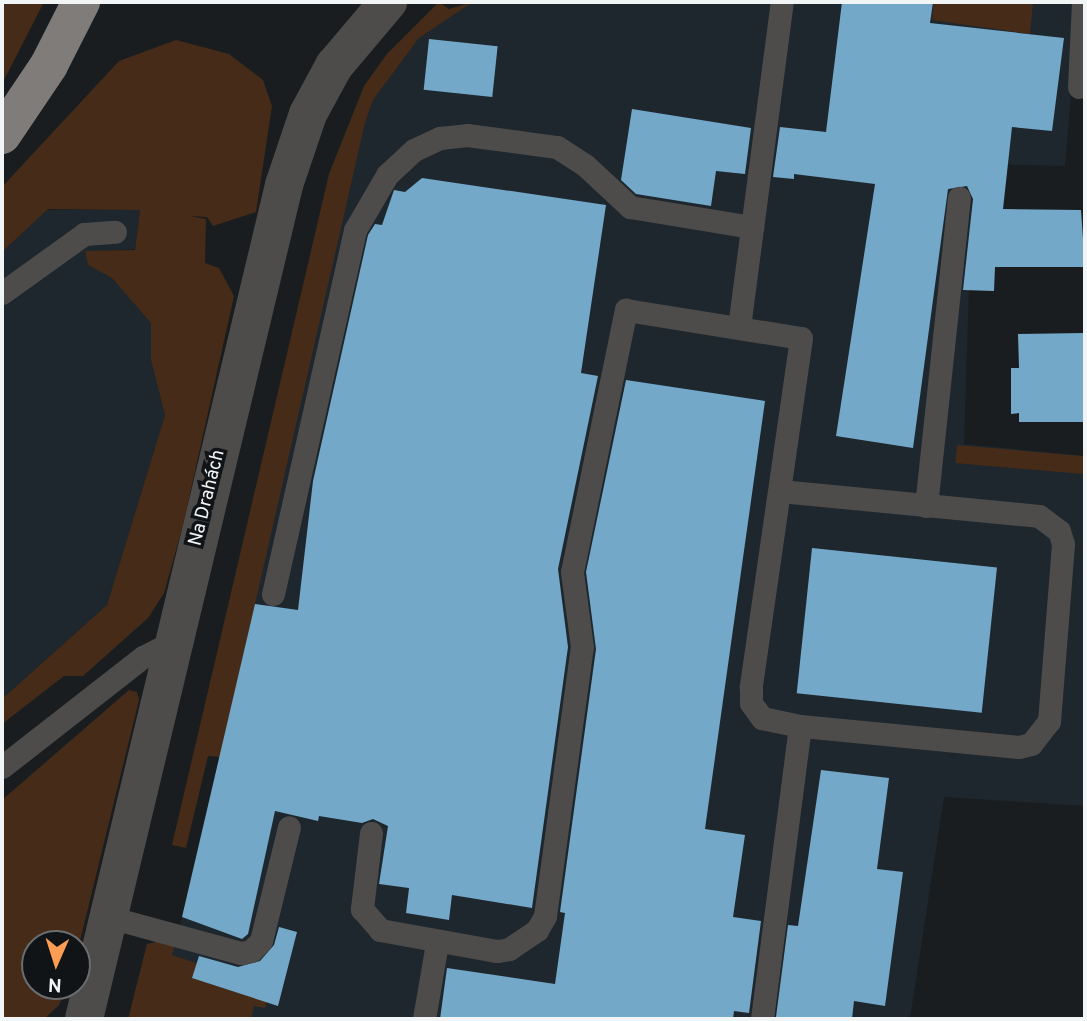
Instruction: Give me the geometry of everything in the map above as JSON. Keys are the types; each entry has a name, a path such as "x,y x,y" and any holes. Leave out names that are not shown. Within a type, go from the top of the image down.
{"main road":[{"path":"2,135 49,65 81,2"}],"street":[{"name":"Na Drahách","path":"83,1019 297,143 334,66 388,2"}],"lane":[{"path":"739,327 782,2"},
{"path":"1079,87 1083,2"},
{"path":"273,594 355,230 387,175 414,150 440,138 467,135 557,148 585,165 601,185 630,207 752,227"},
{"path":"926,506 959,198"},
{"path":"2,293 84,234 115,232"},
{"path":"371,833 361,898 368,919 395,935 483,951 509,949 537,930 545,916 582,647 572,572 626,310 801,338 780,491 751,703 768,721 1019,747 1031,744 1045,730 1063,555 1059,531 1039,516 780,491"},
{"path":"2,767 143,657 173,642"},
{"path":"762,1019 800,726"},
{"path":"109,917 241,953 255,949 261,940 289,827"},
{"path":"424,1019 437,943"}],"shaded area":[{"path":"2,2 44,2 2,84"},
{"path":"439,2 449,9 473,2 419,38 373,100 365,123 220,757 208,756 186,848 172,845 329,174 364,86 387,54"},
{"path":"473,2 1085,2 1085,94 1071,96 1065,166 973,164 964,444 1085,456 1085,806 944,797 910,1019 154,1019 197,865 253,600 365,123 373,100 419,38"},
{"path":"934,2 1033,2 1030,34 932,20"},
{"path":"176,40 229,54 263,80 272,106 256,212 213,226 207,217 190,216 206,219 205,263 219,268 234,296 183,525 164,593 148,618 83,676 64,676 2,724 2,699 107,605 165,415 151,360 151,323 112,278 88,265 85,251 135,250 140,210 48,209 2,252 2,187 119,61"},
{"path":"140,209 135,249 85,252 88,265 112,278 152,323 151,360 165,415 107,605 2,699 2,252 47,210"},
{"path":"957,445 1085,456 1083,474 955,463"},
{"path":"129,690 137,692 139,700 83,930 21,930 21,1000 61,1000 44,1019 2,1019 2,800"},
{"path":"161,941 175,944 172,955 271,988 265,1008 254,1006 251,1019 128,1019 147,944"}],"building":[{"path":"842,2 933,2 930,23 1064,38 1052,131 1012,127 1003,209 1081,210 1085,267 995,267 994,291 963,290 973,199 967,186 948,189 913,448 836,436 875,184 794,174 794,179 773,177 780,127 826,132"},
{"path":"429,39 498,46 492,97 424,90"},
{"path":"632,109 751,128 745,174 716,171 711,206 636,194 621,180"},
{"path":"422,178 606,205 581,373 598,376 558,569 568,647 532,908 452,895 449,920 406,913 409,888 379,884 388,826 373,819 362,823 319,816 318,821 275,811 248,934 242,939 182,917 255,604 298,610 313,481 368,235 375,224 382,225 394,190 405,192"},
{"path":"1084,333 1085,422 1019,422 1019,413 1011,414 1011,368 1019,368 1018,334"},
{"path":"626,380 765,401 705,829 745,835 733,917 761,921 749,1013 734,1011 733,1019 440,1019 447,968 555,984 565,913 560,912 596,649 586,572"},
{"path":"812,548 997,567 982,713 797,693"},
{"path":"821,770 889,778 877,869 903,872 885,1006 854,1001 852,1019 776,1017 788,925 798,926"},
{"path":"279,927 297,932 278,1006 192,978 199,956 238,967 260,961 274,945"}]}
